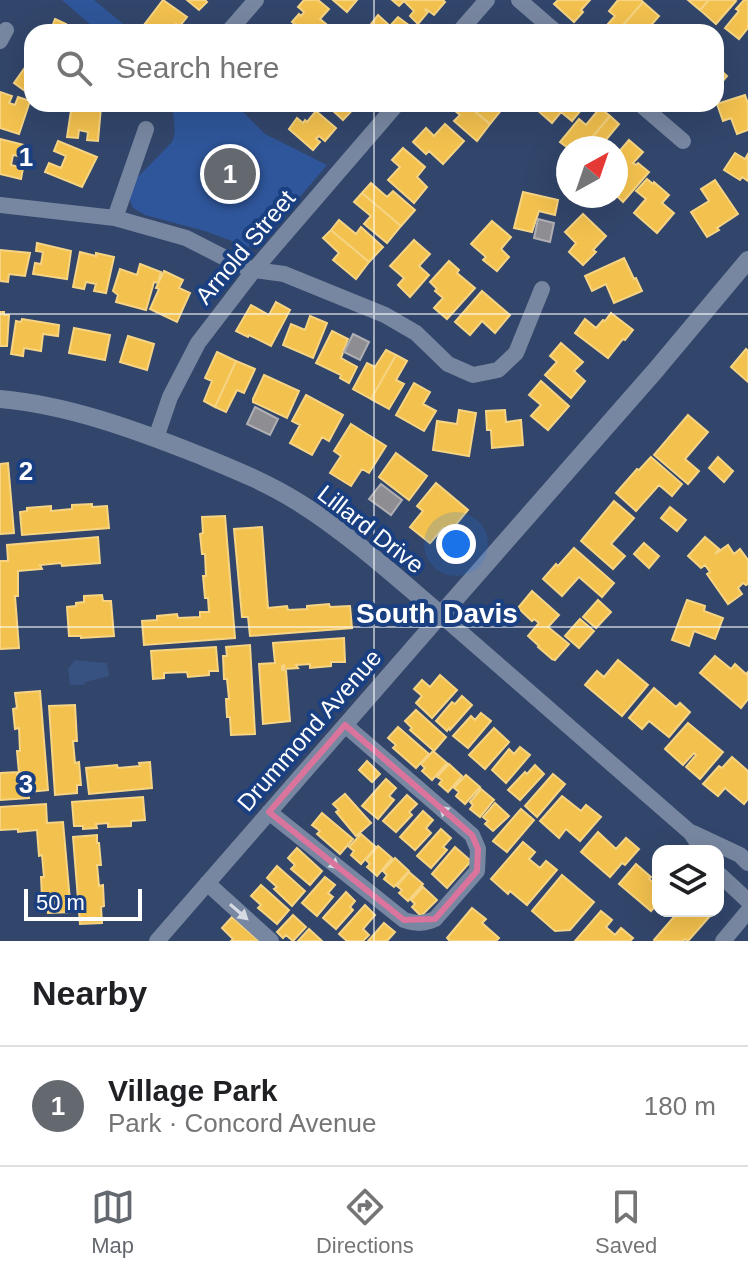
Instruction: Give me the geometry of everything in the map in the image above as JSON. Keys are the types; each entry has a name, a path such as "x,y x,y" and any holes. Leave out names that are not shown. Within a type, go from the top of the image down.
{"street":[{"path":"235,24 256,0"},
{"path":"466,24 487,0"},
{"path":"519,0 547,24"},
{"name":"Arnold Street","path":"156,438 170,397 198,343 254,270 390,112"},
{"path":"649,112 683,141"},
{"path":"115,218 146,129"},
{"path":"0,205 115,218 186,238 235,263 254,270 284,274 385,315 416,333 448,364 473,375 498,370 516,353 542,289"},
{"name":"Drummond Avenue","path":"157,941 748,260"},
{"name":"Lillard Drive","path":"0,399 97,419 156,438 250,476 297,502 363,548 691,833 699,845"},
{"path":"269,812 404,920 426,923 435,919 477,871 478,849 472,835 345,725"},
{"name":"Lillard Drive","path":"691,833 740,855 748,863"},
{"path":"724,879 748,901"},
{"path":"207,883 271,941"},
{"path":"723,941 748,911"}],"highlighted area":[{"path":"345,725 472,835 478,849 477,871 435,919 404,920 269,812"}],"shaded area":[{"path":"62,0 94,0 123,24 90,24"},
{"path":"174,112 243,112 265,134 327,165 264,239 248,247 205,231 145,215 133,208 129,194 133,182 172,142"},
{"path":"75,660 107,663 109,676 84,685 70,685 68,669"}],"building: Homes":[{"path":"163,0 187,17 181,24 145,24"},
{"path":"187,0 205,0 207,2 199,10"},
{"path":"304,0 318,0 329,9 320,19 326,24 294,24 292,22 304,12 298,7"},
{"path":"333,0 357,0 347,12"},
{"path":"392,0 445,2 434,15 426,9 428,12 418,24 410,16 414,11 404,1 399,6"},
{"path":"558,0 590,0 574,22 554,4"},
{"path":"618,0 643,2 624,24 608,24 615,16 609,11"},
{"path":"688,0 709,0 700,10"},
{"path":"709,0 736,1 716,24 700,10"},
{"path":"744,0 748,0 748,28 739,39 725,28"},
{"path":"643,2 659,16 652,24 624,24"},
{"path":"378,15 388,24 371,24"},
{"path":"398,17 407,24 392,24"},
{"path":"24,69 24,90 14,83"},
{"path":"0,92 12,96 9,103 15,105 18,97 24,99 26,112 19,134 0,128"},
{"path":"745,95 748,130 737,134 731,118 723,121 720,112 724,112 724,102"},
{"path":"71,112 101,112 98,141 87,140 88,132 79,130 78,138 67,137"},
{"path":"317,112 336,128 325,141 319,136 316,139 320,142 313,150 289,129 297,118 303,123 305,120 307,122"},
{"path":"334,112 350,112 343,120"},
{"path":"456,112 476,112 490,124 477,141 454,121 460,115"},
{"path":"476,112 500,112 490,124"},
{"path":"539,112 561,112 552,123"},
{"path":"561,112 579,112 572,121"},
{"path":"597,112 610,116 593,136 565,136 579,119 586,125"},
{"path":"610,116 619,124 609,136 593,136"},
{"path":"445,124 464,141 443,164 413,142 426,128 434,136"},
{"path":"0,139 28,146 25,157 13,155 11,165 23,168 21,179 0,174"},
{"path":"58,141 97,157 82,187 45,172 49,163 61,168 66,156 54,151"},
{"path":"628,141 643,152 633,163 638,163 649,172 628,196"},
{"path":"403,148 425,167 417,177 427,187 414,203 388,180 400,167 392,160"},
{"path":"735,153 745,159 748,154 748,181 742,177 740,180 724,170"},
{"path":"647,179 669,195 662,203 674,213 657,233 634,213 646,199 636,191"},
{"path":"715,180 738,214 707,237 691,212 709,201 701,189"},
{"path":"371,183 387,197 393,191 415,210 401,226 362,193"},
{"path":"523,192 556,200 555,215 539,211 532,232 514,228"},
{"path":"362,193 401,226 387,243 364,224 371,216 354,202"},
{"path":"583,214 606,236 583,265 569,252 576,243 565,232"},
{"path":"339,220 356,234 361,227 383,247 369,262 331,230"},
{"path":"492,221 511,237 501,249 509,257 497,271 483,260 486,257 471,244"},
{"path":"331,230 369,262 356,279 333,260 339,253 323,238"},
{"path":"414,240 430,254 419,266 429,275 410,297 398,285 404,278 390,266"},
{"path":"37,243 71,251 67,279 33,274 35,263 41,264 43,252 36,251"},
{"path":"0,250 30,253 25,276 9,274 8,282 0,281"},
{"path":"80,252 114,257 106,293 94,291 96,284 86,282 84,289 73,287"},
{"path":"624,258 642,291 614,303 606,284 592,291 585,276"},
{"path":"449,261 459,270 457,273 475,288 447,319 434,308 443,298 430,282"},
{"path":"140,264 161,272 158,283 154,282 146,310 116,302 118,295 113,291 120,269 137,275"},
{"path":"164,271 183,280 179,288 190,293 177,322 150,309"},
{"path":"482,291 510,315 495,333 482,321 470,335 455,322"},
{"path":"276,302 290,310 271,346 236,331 251,305 269,315"},
{"path":"0,312 9,315 7,346 0,346"},
{"path":"611,313 633,330 608,358 575,333 585,319 596,328"},
{"path":"310,316 327,323 313,358 283,345 291,324 305,330"},
{"path":"22,319 59,325 58,336 43,334 41,351 24,348 23,356 11,354 16,321 21,322"},
{"path":"74,328 110,335 105,360 69,353"},
{"path":"332,331 348,339 341,358 357,367 349,383 340,378 341,375 316,363"},
{"path":"128,336 154,344 147,370 120,362"},
{"path":"561,343 583,362 574,371 585,381 571,398 545,375 557,362 550,356"},
{"path":"746,349 748,351 748,382 731,367"},
{"path":"386,350 396,355 371,399 353,389 367,363 375,367"},
{"path":"217,352 236,361 215,407 204,401 212,381 205,378"},
{"path":"396,355 407,361 396,380 404,384 389,409 371,399"},
{"path":"236,361 255,369 244,393 237,390 226,412 215,407"},
{"path":"264,375 299,391 287,418 253,402"},
{"path":"541,381 569,406 548,430 531,416 541,405 529,395"},
{"path":"414,383 430,392 423,404 436,411 424,431 396,415"},
{"path":"306,395 343,415 329,441 322,437 312,455 290,443 300,425 292,421"},
{"path":"459,410 476,413 469,456 433,450 437,421 457,424"},
{"path":"505,410 506,422 521,420 523,445 492,448 486,411"},
{"path":"688,415 708,432 685,459 699,471 688,484 654,455"},
{"path":"351,424 386,446 369,473 362,469 351,486 330,473 341,456 334,451"},
{"path":"396,453 427,476 409,500 379,477"},
{"path":"651,457 682,484 672,496 659,485 636,511 616,493"},
{"path":"718,457 733,471 724,482 709,468"},
{"path":"8,463 14,533 0,534 0,464"},
{"path":"436,483 468,510 449,533 443,528 430,543 410,527 423,511 417,506"},
{"path":"614,501 634,518 611,544 625,556 613,569 581,541"},
{"path":"92,504 92,507 107,506 109,528 22,535 20,512 27,511 27,508 51,506 51,511"},
{"path":"670,507 686,520 677,531 661,518"},
{"path":"225,516 235,638 144,645 142,621 177,614 178,618 200,617 200,612 209,612 203,576 206,576 200,534 203,533 202,517"},
{"path":"262,527 268,608 287,606 288,610 307,609 307,606 329,604 330,607 350,606 352,628 250,636 248,617 242,617 234,529"},
{"path":"98,537 100,563 40,565 42,569 18,571 18,596 15,596 19,648 0,649 0,561 8,561 7,545"},
{"path":"705,537 719,549 715,554 728,545 734,554 740,549 748,560 748,584 743,583 738,588 742,594 728,604 707,574 710,572 705,565 701,568 688,556"},
{"path":"644,543 659,556 649,568 634,554"},
{"path":"574,548 614,583 602,597 579,577 562,596 543,579"},
{"path":"532,591 559,615 548,627 569,644 555,660 528,636 539,623 534,619 532,621 518,608"},
{"path":"102,595 103,601 111,601 114,636 69,636 67,607 84,602 84,596"},
{"path":"598,600 611,612 596,628 583,617"},
{"path":"687,600 705,606 704,611 723,618 715,639 694,631 689,646 672,640"},
{"path":"580,619 594,631 579,648 565,636"},
{"path":"344,638 345,662 310,668 310,664 284,669 282,666 282,670 286,670 290,721 263,724 259,664 275,663 273,643"},
{"path":"250,645 255,734 231,735 223,656 227,656 226,647"},
{"path":"216,647 218,671 188,677 187,672 164,673 164,678 153,679 151,651"},
{"path":"715,656 731,669 735,664 746,674 748,672 748,699 741,708 700,673"},
{"path":"618,660 648,685 622,716 585,685 597,671 604,677"},
{"path":"440,675 457,690 432,718 416,703 422,696 414,689 422,680 430,687"},
{"path":"654,688 676,707 680,703 690,712 669,737 649,721 642,729 629,718"},
{"path":"40,691 48,790 28,792 29,798 0,800 0,773 17,772 17,775 22,775 22,772 19,773 17,751 20,751 19,728 15,729 13,709 17,708 15,693"},
{"path":"462,696 472,705 447,731 436,721 452,702 455,704"},
{"path":"75,705 77,741 73,741 81,785 77,785 77,793 55,795 49,706"},
{"path":"416,710 446,737 434,751 410,730 412,728 405,721"},
{"path":"481,713 491,721 468,748 453,736 471,716 475,720"},
{"path":"688,723 723,752 700,779 686,767 696,755 694,753 683,765 665,749"},
{"path":"398,727 429,754 416,768 393,748 396,745 388,738"},
{"path":"494,728 509,742 485,769 469,755"},
{"path":"520,747 530,755 506,783 492,770 509,749 514,754"},
{"path":"433,751 447,763 432,780 422,771 425,768 421,764"},
{"path":"732,757 748,771 748,799 744,804 725,788 718,796 703,784"},
{"path":"367,761 380,774 372,782 359,770"},
{"path":"150,762 152,788 89,794 86,768 140,766 139,763"},
{"path":"449,764 462,776 448,792 439,784 442,780 437,777"},
{"path":"535,765 544,774 520,800 508,790"},
{"path":"553,774 565,784 537,817 525,806"},
{"path":"466,775 480,787 465,804 456,796 459,792 454,788"},
{"path":"386,779 396,788 389,796 394,800 378,819 362,806"},
{"path":"481,789 494,800 480,817 470,809 473,805 470,802"},
{"path":"345,794 371,823 356,836 333,804"},
{"path":"407,795 417,804 409,812 412,815 396,832 383,821"},
{"path":"562,796 581,811 586,805 601,817 580,841 566,829 559,838 540,821"},
{"path":"143,797 145,820 131,821 131,826 108,827 108,823 83,829 83,826 74,826 72,802"},
{"path":"495,803 509,816 493,831 485,824 488,821 483,817"},
{"path":"46,804 47,823 63,822 71,912 48,913 46,897 42,898 41,877 44,877 37,830 0,830 0,807"},
{"path":"521,809 534,820 507,852 493,841"},
{"path":"423,811 433,820 426,828 431,833 415,850 400,837"},
{"path":"322,813 353,839 340,854 317,834 320,831 312,825"},
{"path":"441,829 451,838 443,847 447,850 431,868 417,856"},
{"path":"598,832 616,849 626,838 639,849 610,877 581,852"},
{"path":"361,834 376,847 361,864 351,855 354,851 349,847"},
{"path":"97,835 101,865 97,865 99,886 103,885 102,923 80,924 73,837"},
{"path":"523,842 535,852 529,859 540,868 546,861 557,870 527,905 491,879"},
{"path":"378,846 392,858 377,876 367,867 370,864 366,860"},
{"path":"455,847 471,861 447,888 432,874"},
{"path":"297,848 322,871 310,885 291,869 295,865 288,858"},
{"path":"395,858 409,871 394,887 384,879 387,875 383,871"},
{"path":"636,864 651,877 652,910 651,911 619,884"},
{"path":"277,866 305,891 292,906 267,878"},
{"path":"409,872 423,884 408,901 399,893 402,890 397,886"},
{"path":"562,875 594,902 570,930 555,931 532,911"},
{"path":"325,877 335,885 328,893 333,897 317,916 302,903"},
{"path":"261,885 289,910 277,924 258,908 261,905 251,896"},
{"path":"423,887 437,900 421,916 412,907 415,904 411,900"},
{"path":"346,892 355,901 350,907 353,910 336,929 323,918"},
{"path":"365,905 375,915 363,929 369,935 363,941 347,941 339,934"},
{"path":"472,908 486,919 482,923 499,938 496,941 450,941 447,938"},
{"path":"601,911 612,920 606,927 615,935 621,928 633,938 630,941 575,941"},
{"path":"293,915 306,927 293,941 277,932"},
{"path":"232,917 259,941 231,941 233,939 222,928"},
{"path":"674,917 709,917 688,941 654,940"},
{"path":"384,923 395,932 387,941 368,941"},
{"path":"309,929 322,941 298,941"}],"building: Industry":[{"path":"538,219 554,223 550,242 534,238"},
{"path":"353,334 369,342 360,360 344,352"},
{"path":"255,407 278,419 270,435 247,424"},
{"path":"381,484 402,500 391,515 369,499"}],"place":[{"name":"Village Park","path":"230,174"}],"district":[{"name":"South Davis","path":"437,613"}]}
